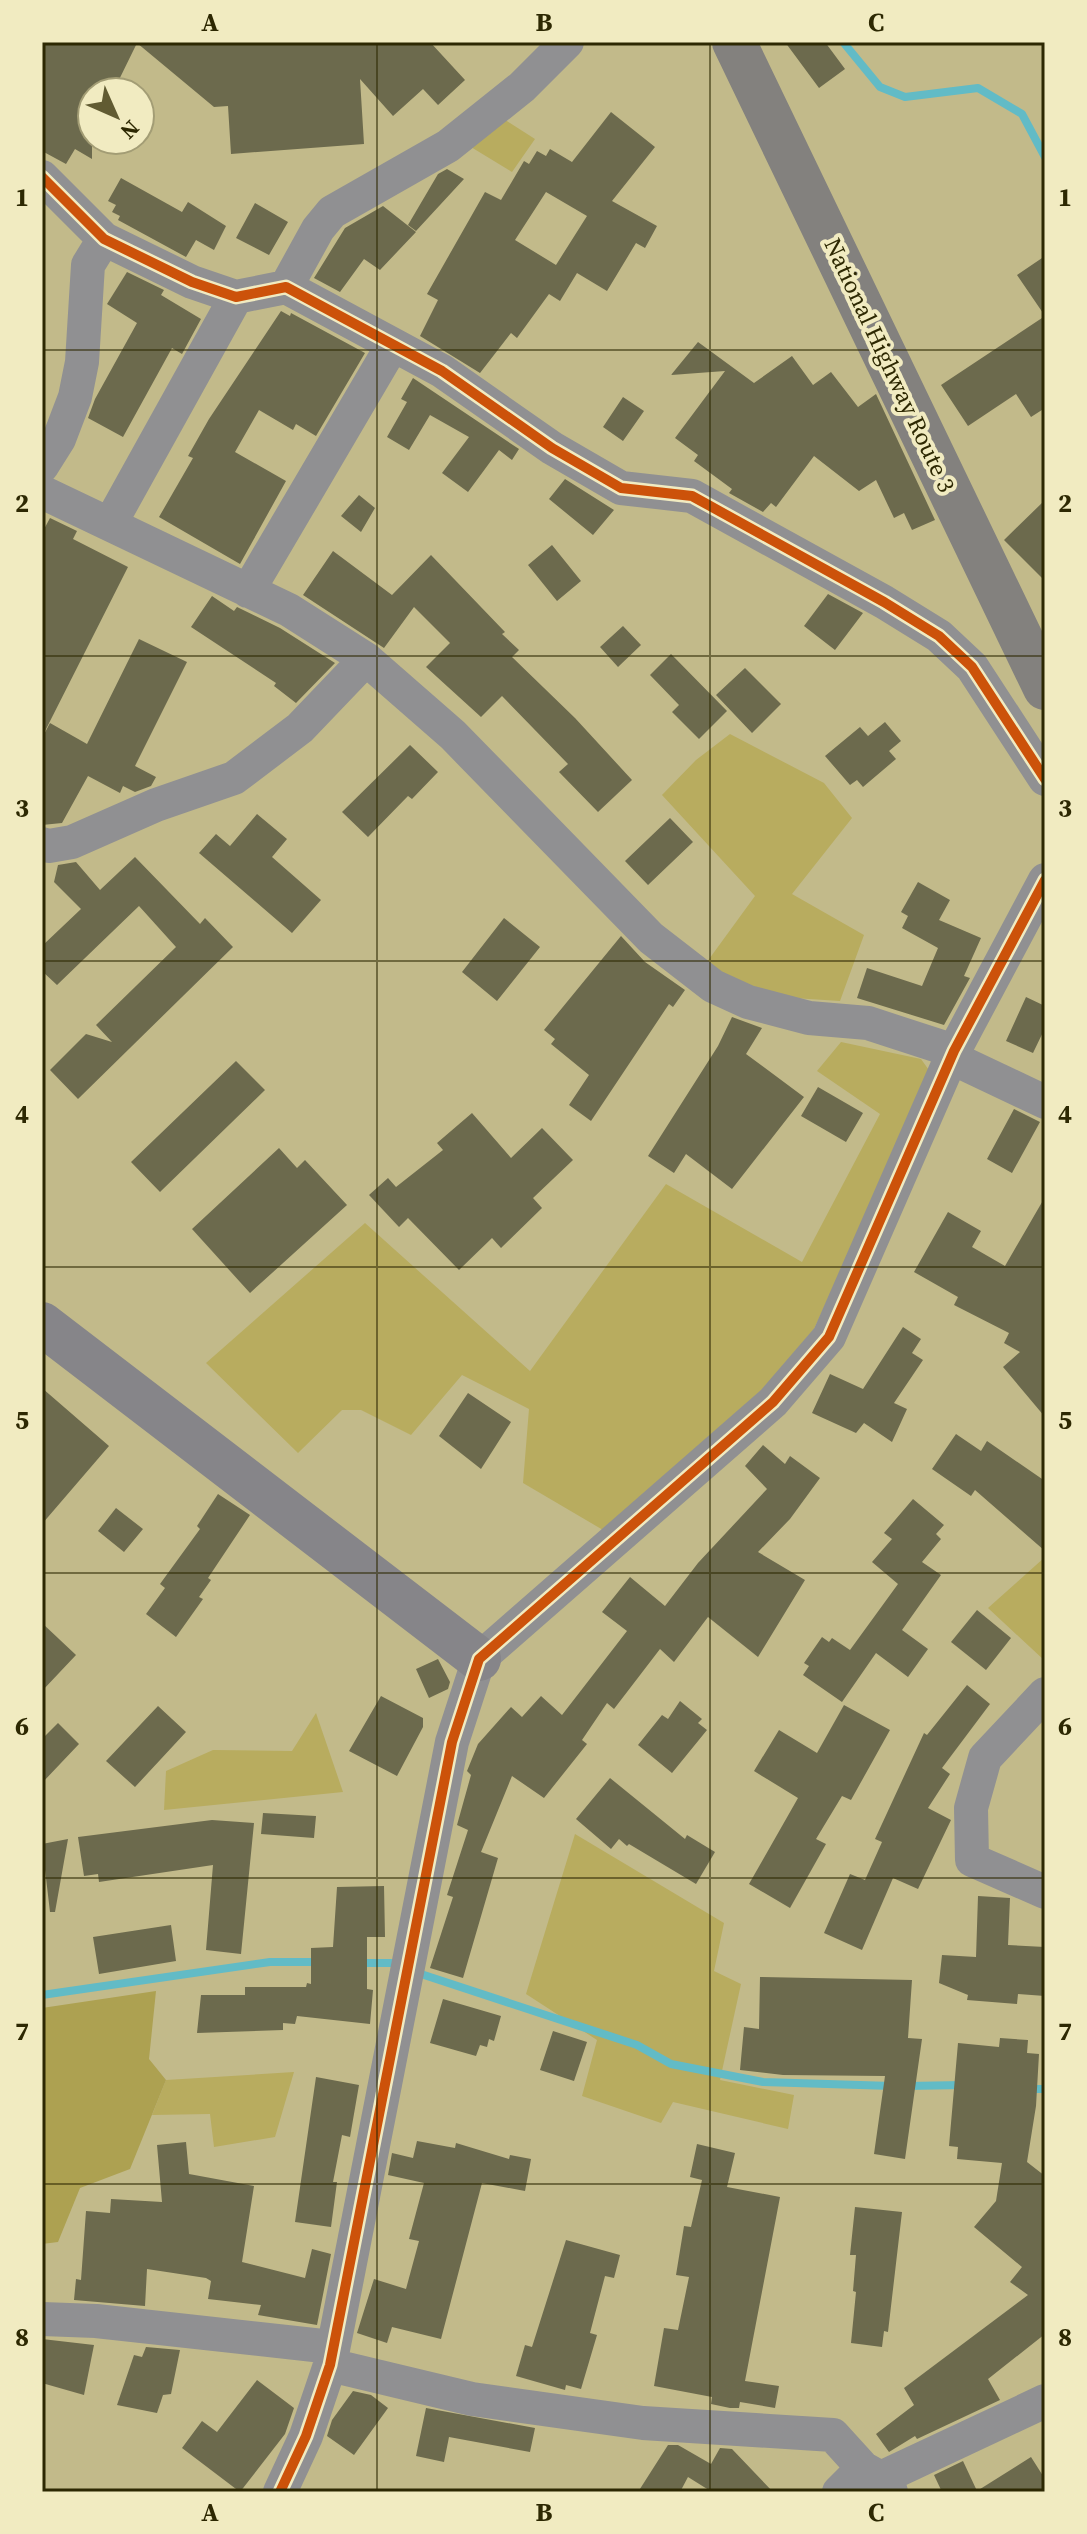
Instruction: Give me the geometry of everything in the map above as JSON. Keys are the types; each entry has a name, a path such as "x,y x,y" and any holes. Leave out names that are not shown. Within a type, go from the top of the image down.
{"highway":[{"name":"National Highway Route 3","path":"734,42 1045,688"}],"street":[{"path":"286,287 318,229 332,212 448,146 522,87 567,42"},
{"path":"42,177 104,239 192,282 236,297 286,287 442,371 599,477 621,488 692,496 884,602 939,636 972,667 1045,779"},
{"path":"42,466 59,439 75,397 82,362 88,265 104,239"},
{"path":"110,524 236,297"},
{"path":"248,591 392,346"},
{"path":"42,492 289,610 366,659 453,735 651,938 713,986 748,1002 809,1018 868,1023 953,1054 1045,1102"},
{"path":"42,844 49,846 72,842 156,805 234,778 300,728 366,659"},
{"path":"280,2492 306,2436 331,2356 452,1742 479,1659 773,1402 829,1337 953,1054 1045,880"},
{"path":"42,1324 479,1659"},
{"path":"1045,1694 985,1758 971,1808 972,1860 1045,1892"},
{"path":"42,2319 110,2323 331,2356 472,2399 621,2420 833,2435 879,2479"},
{"path":"839,2492 879,2479 1045,2401"}],"shaded area":[{"path":"502,118 535,139 512,172 466,144"},
{"path":"730,734 824,783 852,818 792,894 864,935 840,1001 778,997 704,966 755,896 662,795 696,760"},
{"path":"841,1042 921,1059 931,1073 814,1329 764,1388 603,1530 523,1483 529,1409 462,1375 411,1435 361,1410 342,1410 298,1453 206,1363 365,1223 530,1371 666,1184 802,1262 880,1114 817,1071"},
{"path":"1045,1557 1045,1661 988,1608"},
{"path":"316,1713 343,1792 164,1810 166,1771 213,1750 292,1751"},
{"path":"575,1834 724,1923 714,1971 741,1984 720,2080 794,2095 788,2129 673,2102 661,2123 582,2096 597,2040 526,1994"},
{"path":"156,1991 149,2059 166,2080 130,2169 80,2188 58,2242 42,2244 42,2008"},
{"path":"294,2072 275,2137 214,2147 210,2114 152,2115 166,2080"}],"building":[{"path":"42,42 430,42 465,80 438,105 423,89 393,116 360,79 364,144 231,154 228,106 214,107 137,43 121,76 76,76 76,150 66,164 42,151"},
{"path":"785,42 825,42 845,69 819,88"},
{"path":"611,112 655,147 612,201 657,226 645,248 636,243 607,291 577,273 560,301 549,294 517,338 511,333 480,373 420,336 438,300 427,294 485,192 501,200 524,161 529,164 537,151 546,156 550,149 572,162","holes":["546,192 587,216 556,265 515,240"]},
{"path":"447,169 464,179 416,231 408,225 438,174"},
{"path":"121,178 182,212 188,202 226,226 214,250 196,240 186,257 118,220 120,216 112,212 116,205 108,201"},
{"path":"255,203 288,222 269,255 236,238"},
{"path":"383,206 416,232 380,270 364,259 340,292 314,278 345,228"},
{"path":"1045,256 1045,316 1017,275"},
{"path":"127,272 164,290 161,295 201,319 182,354 172,348 123,437 88,418 95,399 137,323 107,304"},
{"path":"281,311 290,316 291,313 365,353 316,436 296,424 293,430 259,410 235,452 286,481 240,564 159,517 193,458 188,456 209,419"},
{"path":"1045,316 1045,408 1031,417 1016,394 968,426 941,385"},
{"path":"698,342 754,383 792,356 813,385 831,372 858,407 876,394 935,520 912,530 904,513 894,518 876,480 859,491 814,456 776,507 771,503 763,512 729,493 732,489 694,461 698,455 675,438 725,371 671,375"},
{"path":"413,378 519,449 512,460 499,450 468,492 442,473 469,437 430,415 409,450 387,437 407,402 401,399"},
{"path":"623,397 644,411 623,441 603,427"},
{"path":"565,479 614,510 593,535 549,499"},
{"path":"359,495 375,508 361,532 341,516"},
{"path":"1045,500 1045,581 1004,540"},
{"path":"50,518 77,531 73,539 128,567 42,737 42,533"},
{"path":"552,545 581,581 557,601 528,565"},
{"path":"333,551 392,595 431,555 505,632 502,634 519,650 512,657 575,718 632,780 598,812 559,772 568,764 502,696 481,717 426,667 450,643 414,607 384,648 303,595"},
{"path":"828,594 863,613 835,650 804,626"},
{"path":"212,596 234,611 237,607 280,628 335,663 296,703 274,686 276,683 191,627"},
{"path":"623,626 641,645 618,667 600,647"},
{"path":"139,639 187,662 135,766 156,777 151,786 135,792 123,786 120,793 88,776 62,823 42,825 42,738 50,723 87,744"},
{"path":"671,654 727,711 699,739 672,712 679,705 650,675"},
{"path":"745,668 781,704 752,733 716,695"},
{"path":"885,722 901,741 889,751 896,759 863,787 857,780 850,785 825,756 860,727 868,736"},
{"path":"410,745 438,772 412,799 408,796 368,837 342,812"},
{"path":"257,814 287,839 272,857 321,900 292,933 199,853 216,834 230,846"},
{"path":"670,818 693,842 648,885 625,861"},
{"path":"135,857 200,924 205,918 233,947 78,1099 50,1070 86,1034 112,1042 96,1025 176,947 139,906 57,985 42,971 42,946 81,909 54,882 58,865 76,862 100,890"},
{"path":"918,882 950,900 939,920 981,938 964,976 970,978 944,1025 857,998 867,968 922,986 938,948 902,928 908,916 901,912"},
{"path":"504,918 540,947 497,1001 462,972"},
{"path":"621,936 645,962 685,990 673,1007 669,1004 591,1121 569,1105 589,1075 551,1044 555,1039 544,1030"},
{"path":"1026,997 1045,1006 1045,1028 1033,1053 1006,1041"},
{"path":"732,1017 762,1028 746,1054 804,1097 732,1189 686,1154 674,1173 648,1156 718,1046"},
{"path":"236,1061 265,1090 160,1192 131,1162"},
{"path":"818,1087 863,1113 846,1142 801,1116"},
{"path":"1014,1109 1040,1122 1012,1173 987,1159"},
{"path":"472,1113 511,1158 542,1128 573,1160 533,1198 542,1208 501,1248 492,1238 459,1270 408,1218 399,1227 369,1195 388,1178 396,1187 443,1150 437,1143"},
{"path":"279,1148 297,1168 305,1160 347,1205 250,1293 192,1229"},
{"path":"1045,1197 1045,1417 1003,1367 1020,1352 1004,1343 1009,1333 954,1305 958,1297 914,1272 948,1212 981,1231 972,1247 1005,1266"},
{"path":"903,1327 921,1339 912,1353 923,1360 894,1403 907,1409 892,1442 864,1423 856,1433 812,1413 830,1374 863,1389"},
{"path":"42,1388 109,1446 42,1524"},
{"path":"468,1393 511,1422 481,1469 439,1436"},
{"path":"956,1434 981,1451 987,1441 1045,1481 1045,1551 975,1490 971,1496 932,1469"},
{"path":"763,1445 785,1464 790,1456 820,1478 790,1519 758,1552 805,1580 758,1657 708,1617 674,1662 660,1649 614,1709 607,1703 582,1740 587,1744 544,1798 512,1776 481,1852 498,1858 463,1978 430,1968 453,1897 447,1895 468,1830 457,1825 471,1775 467,1771 478,1744 511,1707 522,1717 541,1696 562,1715 627,1631 602,1612 630,1577 665,1606 698,1563 767,1489 745,1466"},
{"path":"218,1494 250,1515 208,1578 211,1580 199,1597 203,1599 176,1637 146,1614 165,1588 160,1584 200,1529 197,1526"},
{"path":"913,1499 944,1525 936,1534 941,1539 922,1562 941,1575 902,1630 928,1649 908,1677 876,1653 842,1702 803,1675 809,1666 804,1663 822,1637 829,1642 832,1638 850,1650 898,1584 872,1562 892,1539 884,1533"},
{"path":"116,1508 143,1529 124,1552 98,1531"},
{"path":"977,1610 1011,1638 986,1670 951,1642"},
{"path":"42,1623 76,1655 42,1691"},
{"path":"438,1659 450,1682 448,1689 429,1698 416,1669"},
{"path":"967,1685 990,1704 942,1768 950,1774 928,1808 951,1820 918,1889 893,1878 862,1950 824,1933 850,1874 865,1880 882,1842 875,1839 924,1733 927,1735"},
{"path":"381,1696 423,1718 423,1727 397,1776 349,1751"},
{"path":"680,1701 702,1719 698,1723 707,1730 672,1773 638,1745 662,1715 668,1719"},
{"path":"844,1705 890,1730 851,1800 842,1796 816,1839 826,1844 790,1908 749,1884 798,1798 754,1771 779,1730 817,1753"},
{"path":"158,1706 186,1732 135,1787 106,1761"},
{"path":"58,1723 79,1744 42,1783 42,1739"},
{"path":"610,1778 685,1839 687,1835 715,1852 696,1884 619,1839 611,1849 576,1819"},
{"path":"263,1813 316,1816 314,1838 261,1834"},
{"path":"212,1820 254,1823 241,1954 206,1950 213,1865 99,1882 98,1874 84,1876 78,1837"},
{"path":"68,1839 55,1912 50,1912 42,1844"},
{"path":"384,1886 385,1937 367,1937 367,1989 373,1990 370,2024 297,2016 295,2024 283,2023 283,2030 197,2033 201,1995 245,1995 245,1987 306,1987 307,1983 311,1984 311,1948 333,1947 337,1887"},
{"path":"978,1896 1010,1898 1008,1945 1045,1947 1045,1996 1018,1994 1017,2004 967,2000 968,1995 939,1983 942,1955 976,1957"},
{"path":"171,1925 176,1961 99,1974 93,1937"},
{"path":"760,1977 912,1980 908,2038 922,2039 905,2159 874,2154 885,2076 783,2075 740,2070 744,2027 759,2029"},
{"path":"443,1999 501,2016 494,2041 489,2039 487,2047 480,2045 476,2056 430,2043"},
{"path":"553,2031 587,2042 574,2081 540,2070"},
{"path":"1000,2038 1028,2040 1027,2053 1039,2054 1036,2106 1027,2162 1045,2176 1045,2334 988,2379 1000,2400 917,2439 915,2436 889,2452 876,2434 914,2405 904,2388 1028,2295 1010,2282 1022,2267 974,2227 996,2201 1002,2163 957,2159 958,2147 949,2146 958,2043 999,2047"},
{"path":"316,2077 359,2085 350,2137 342,2135 333,2182 337,2182 331,2227 295,2222"},
{"path":"417,2141 455,2148 456,2143 509,2159 510,2155 531,2159 525,2191 482,2183 441,2339 392,2327 387,2343 357,2333 374,2279 406,2289 419,2241 409,2239 424,2183 388,2175 392,2153 413,2158"},
{"path":"186,2142 189,2174 254,2186 242,2262 305,2278 312,2249 331,2254 317,2325 258,2315 261,2305 208,2299 211,2281 206,2278 147,2269 145,2306 74,2300 76,2279 81,2280 86,2211 110,2213 111,2199 162,2202 157,2145"},
{"path":"697,2144 735,2153 727,2187 780,2197 745,2381 779,2386 775,2408 740,2402 739,2408 730,2408 711,2404 712,2397 654,2386 664,2328 678,2330 689,2277 676,2275 684,2226 691,2227 702,2180 690,2177"},
{"path":"855,2207 902,2212 888,2332 884,2331 882,2347 851,2343 856,2255 850,2255"},
{"path":"566,2240 620,2255 614,2278 605,2276 590,2333 597,2335 581,2389 566,2385 565,2390 516,2376 525,2345 532,2347"},
{"path":"42,2339 94,2345 84,2395 42,2383"},
{"path":"146,2347 180,2350 171,2394 163,2395 157,2413 117,2405 134,2355 142,2357"},
{"path":"257,2380 294,2408 285,2434 240,2492 182,2448 202,2421 217,2432"},
{"path":"353,2391 371,2395 388,2408 354,2455 327,2436 332,2420"},
{"path":"426,2408 535,2428 530,2452 449,2437 444,2462 416,2456"},
{"path":"668,2445 678,2445 711,2464 720,2448 732,2449 773,2492 712,2492 688,2477 680,2492 638,2492"},
{"path":"1031,2457 1045,2479 1045,2492 942,2492 934,2475 963,2461 977,2491"}],"waterway":[{"path":"843,42 880,87 905,97 978,88 1022,114 1045,157"},
{"path":"42,1995 270,1962 319,1962"},
{"path":"356,1963 391,1963"},
{"path":"421,1974 637,2045 671,2064 763,2082 892,2086"},
{"path":"906,2086 964,2085"},
{"path":"1026,2089 1045,2089"}],"cycle path":[{"path":"42,177 104,239 192,282 236,297 286,287 442,371 552,448 621,488 692,496 884,602 939,636 972,667 1045,779"},
{"path":"280,2492 306,2436 330,2365 452,1742 479,1659 773,1402 829,1337 954,1051 1045,880"}]}
